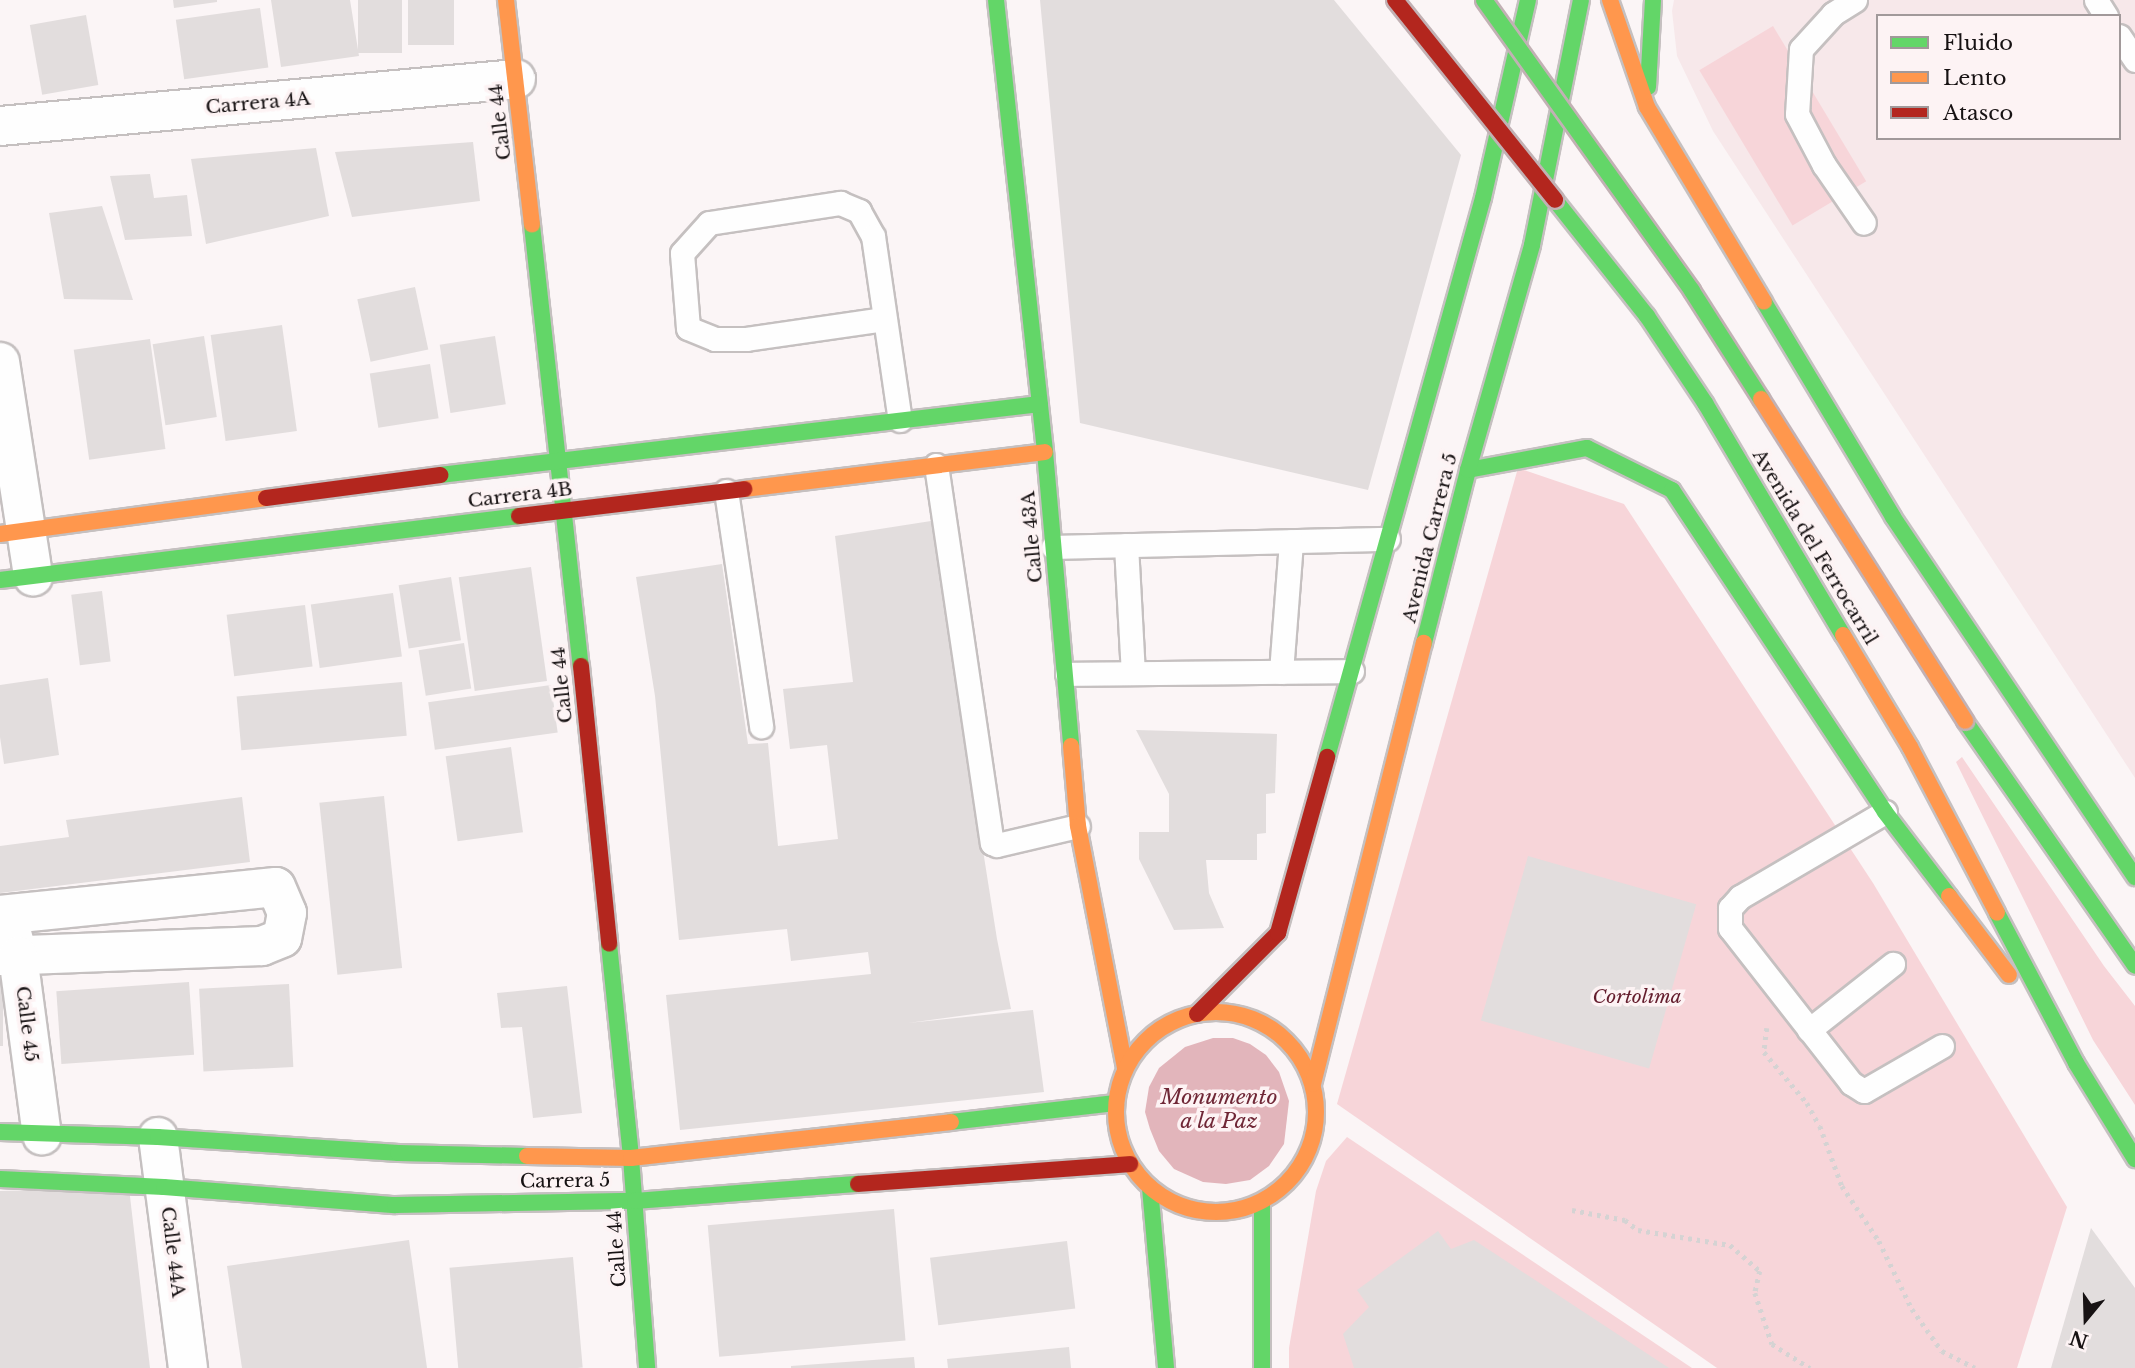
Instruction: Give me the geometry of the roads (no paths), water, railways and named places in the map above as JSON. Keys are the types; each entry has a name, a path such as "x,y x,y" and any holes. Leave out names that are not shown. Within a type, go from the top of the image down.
{"main road":[{"name":"Calle 44","path":"506,0 565,510 631,1158 647,1368"},
{"name":"Calle 43A","path":"996,0 1045,452 1067,674 1078,826 1125,1068"},
{"name":"Avenida del Ferrocarril","path":"1395,0 1647,316 1705,403 1910,747 2076,1063 2135,1159"},
{"name":"Avenida del Ferrocarril","path":"1484,0 1692,291 1965,721 2135,966"},
{"name":"Avenida Carrera 5","path":"1197,1014 1278,933 1483,198 1528,0"},
{"name":"Avenida Carrera 5","path":"1313,1084 1468,470 1532,245 1580,0"},
{"path":"1610,0 1647,107 1893,517 2135,877"},
{"path":"1647,107 1653,0"},
{"name":"Carrera 4B","path":"12,532 559,458 1040,404"},
{"path":"1468,470 1587,448 1672,490 1885,812 2010,977 2040,995"},
{"name":"Carrera 4B","path":"16,578 1045,452"},
{"path":"1218,1012 1238,1015 1264,1024 1286,1040 1302,1060 1313,1084 1317,1119 1310,1152 1291,1181 1262,1202 1233,1212 1202,1212 1173,1203 1150,1188 1130,1164 1118,1134 1116,1103 1125,1068 1151,1036 1168,1024 1197,1014 1218,1012"},
{"name":"Carrera 5","path":"0,1132 158,1137 398,1153 631,1158 1116,1103"},
{"name":"Carrera 5","path":"0,1179 164,1187 395,1205 635,1201 1130,1164"},
{"path":"1150,1188 1166,1368"},
{"path":"1262,1202 1262,1368"}],"street":[{"name":"Carrera 4A","path":"0,126 516,79"},
{"path":"0,362 16,578"},
{"path":"3,915 276,887 287,912 282,938 262,946 9,956"},
{"name":"Calle 45","path":"3,915 41,1135"},
{"name":"Calle 44A","path":"158,1137 188,1368"}],"lane":[{"path":"1855,0 1833,14 1801,49 1797,114 1824,165 1864,223"},
{"path":"2121,39 2135,60"},
{"path":"884,319 746,339 715,340 688,328 682,253 709,223 840,203 859,211 873,236 900,420"},
{"path":"936,466 992,843 997,845 1078,826"},
{"path":"726,491 761,726"},
{"path":"1053,547 1388,539"},
{"path":"1281,672 1290,541"},
{"path":"1126,545 1133,673"},
{"path":"1067,674 1352,671"},
{"path":"1885,812 1740,897 1730,908 1730,928 1851,1083 1864,1091 1942,1046"},
{"path":"1809,1030 1893,964"}],"water":[{"name":"Monumento a la Paz","path":"1213,1038 1233,1038 1250,1044 1266,1055 1279,1072 1289,1101 1284,1144 1269,1166 1250,1180 1226,1184 1203,1182 1174,1169 1159,1151 1145,1112 1149,1087 1159,1068 1185,1047"}],"park label":[{"name":"Cortolima","path":"1637,997"}]}
